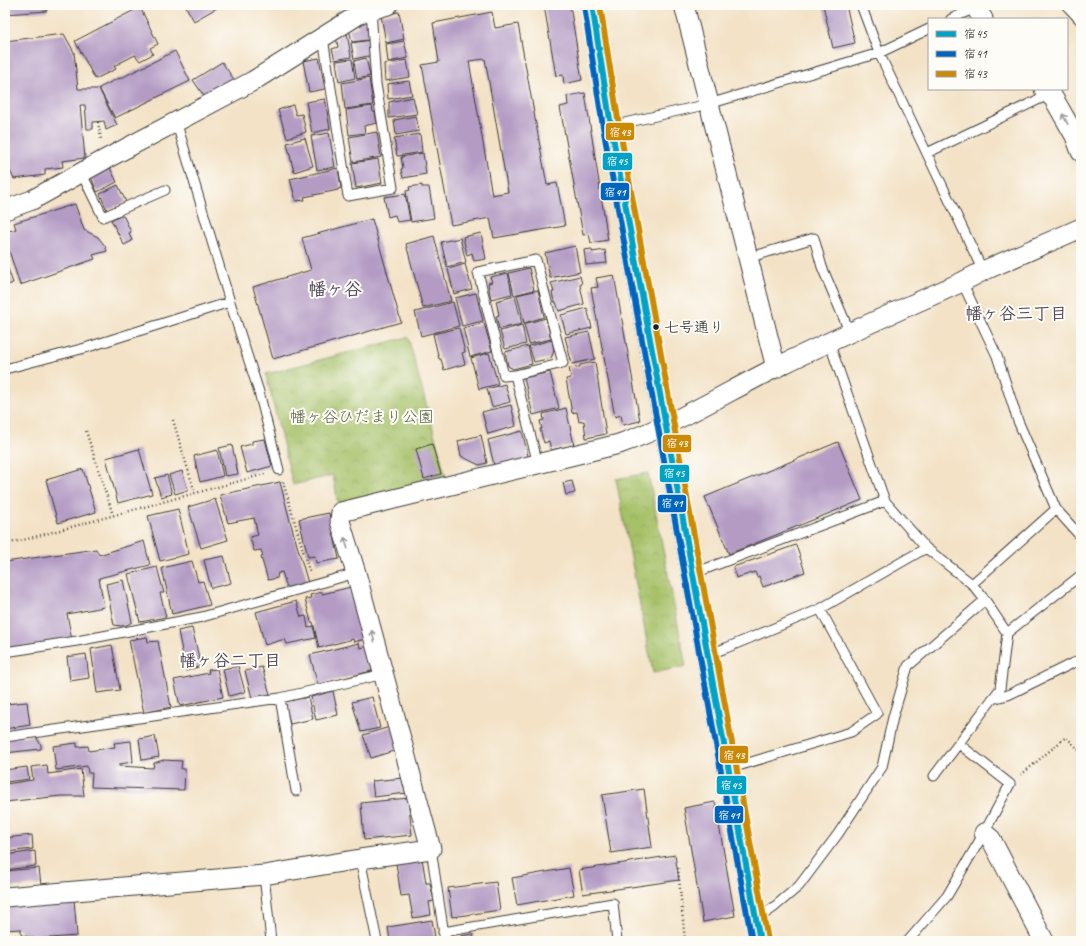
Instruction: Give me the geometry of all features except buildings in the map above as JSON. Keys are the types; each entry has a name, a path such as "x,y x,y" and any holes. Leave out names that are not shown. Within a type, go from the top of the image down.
{"main road":[{"path":"592,5 611,126 760,941"}],"street":[{"path":"684,5 776,368"},
{"path":"5,210 32,200 176,121 253,82 361,13 380,7"},
{"path":"1047,92 1054,99 1079,140"},
{"path":"5,897 264,875 431,849 356,573 340,521 341,512 619,444 640,437 850,332 962,282 983,270 1081,228"},
{"path":"984,833 991,839 1044,941"}],"lane":[{"path":"861,5 879,53 983,270"},
{"path":"1066,5 1081,22"},
{"path":"323,38 348,196 393,188 376,84 380,7"},
{"path":"954,18 978,11"},
{"path":"611,126 709,104 879,53 928,29"},
{"path":"927,153 1047,92"},
{"path":"176,121 230,302 259,392 279,470"},
{"path":"81,172 103,217 165,190"},
{"path":"748,258 814,238 822,267 850,332"},
{"path":"536,260 562,363 516,375 504,376 478,272 536,260"},
{"path":"962,282 997,356 1018,421 1056,509 1081,537"},
{"path":"5,369 85,348 230,302"},
{"path":"829,342 885,501 926,548 972,584 985,600 1007,633 1000,689 934,776"},
{"path":"516,375 538,464"},
{"path":"692,574 885,501"},
{"path":"972,584 1056,509"},
{"path":"707,655 820,609 926,548"},
{"path":"5,652 77,641 202,617 356,573"},
{"path":"1007,633 1081,575"},
{"path":"756,919 773,908 799,886 838,834 882,767 893,716 908,666 985,600"},
{"path":"728,769 851,732 876,714 820,609"},
{"path":"992,699 1008,696 1081,660"},
{"path":"5,737 280,698 384,674"},
{"path":"280,698 296,791"},
{"path":"908,941 947,896 984,833 1010,784 959,744"},
{"path":"431,849 444,936 612,903 617,941"},
{"path":"360,859 376,941"},
{"path":"264,875 271,941"}],"path":[{"path":"173,420 195,493"},
{"path":"86,431 113,515"},
{"path":"5,544 279,470 314,586"},
{"path":"1010,784 1066,737 1081,752"},
{"path":"678,868 685,941"}],"green space":[{"name":"幡ヶ谷ひだまり公園","path":"408,337 446,478 338,504 333,475 293,485 266,374"},
{"path":"648,473 686,666 653,673 616,479"}],"transit line":[{"name":"宿45","path":"592,5 611,126 760,941"},
{"name":"宿43","path":"600,5 619,125 768,940"},
{"name":"宿41","path":"584,6 603,127 752,941"}],"place":[{"name":"七号通り","path":"656,327"}],"district":[{"name":"幡ヶ谷","path":"335,289"},
{"name":"幡ヶ谷三丁目","path":"1016,313"},
{"name":"幡ヶ谷二丁目","path":"230,660"}]}
